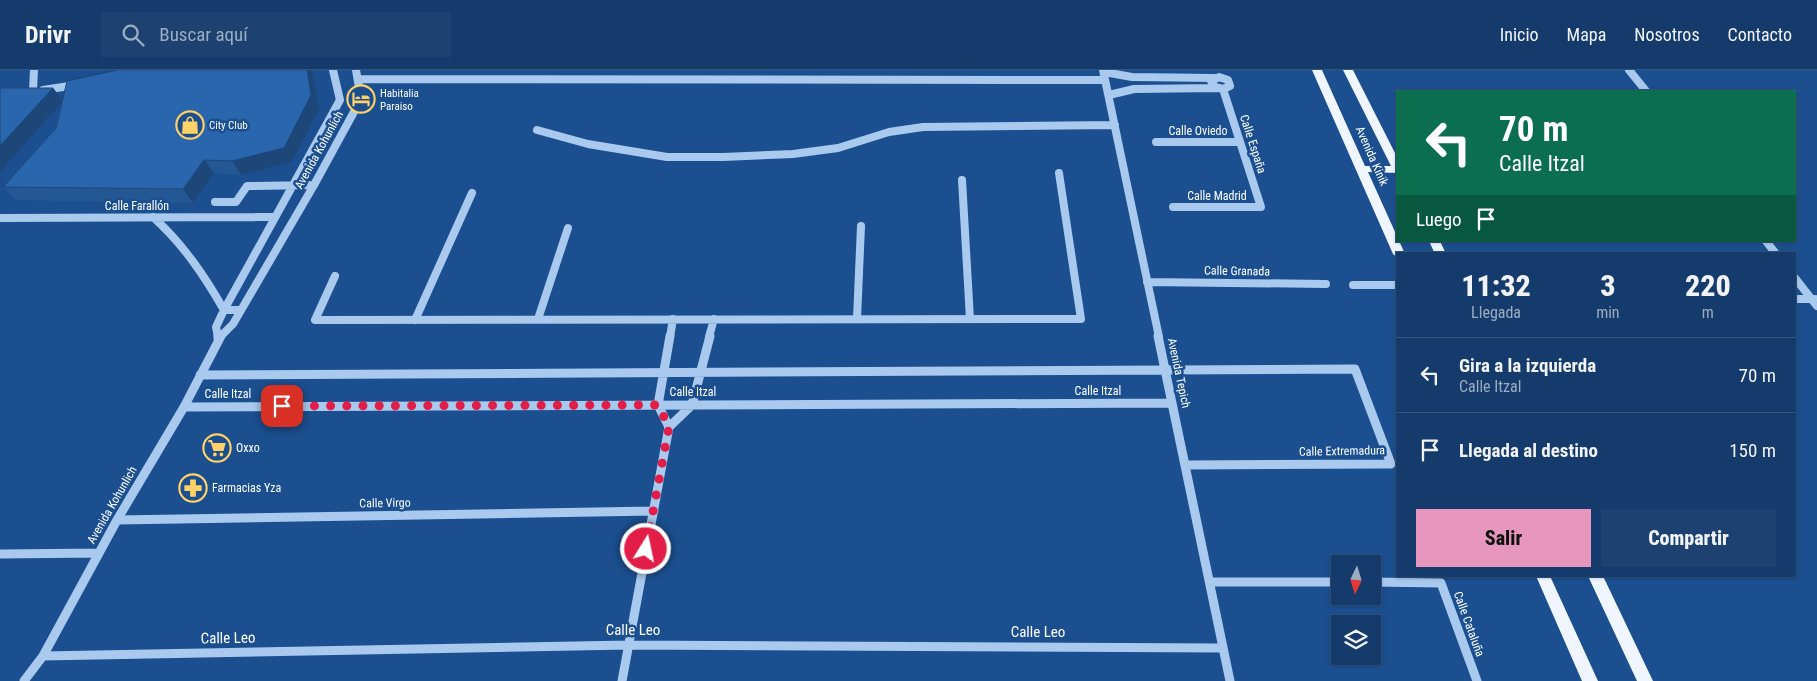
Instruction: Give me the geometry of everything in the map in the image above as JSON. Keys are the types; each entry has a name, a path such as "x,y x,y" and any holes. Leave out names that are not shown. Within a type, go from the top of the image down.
{"main road":[{"name":"Avenida Kinik","path":"1317,70 1398,252"},
{"name":"Avenida Kinik","path":"1348,70 1393,152 1396,165"},
{"path":"1361,169 1396,169"},
{"path":"1543,577 1590,681"},
{"path":"1595,577 1645,681"}],"street":[{"path":"33,91 34,70"},
{"name":"Avenida Kohunlich","path":"218,339 216,327 224,310 340,100 333,70"},
{"name":"Avenida Kohunlich","path":"24,681 43,656 117,520 184,407 218,339 233,324 314,185 361,99 356,70"},
{"name":"Calle España","path":"1216,70 1217,78"},
{"path":"1630,70 1645,90"},
{"path":"358,79 1104,74 1132,78 1217,78"},
{"name":"Avenida Tepich","path":"1104,74 1230,681"},
{"path":"1200,77 1203,89"},
{"name":"Calle España","path":"1217,78 1230,82 1229,87 1221,88 1211,83 1217,78"},
{"path":"25,91 48,89 80,81"},
{"path":"1108,95 1134,89 1221,88"},
{"name":"Calle España","path":"1221,88 1261,207"},
{"path":"537,130 588,144 667,157 722,157 793,154 838,148 889,132 923,127 1115,125"},
{"name":"Calle Oviedo","path":"1156,142 1240,142"},
{"path":"335,276 315,320 1081,319 1060,173"},
{"path":"962,180 970,319"},
{"path":"216,202 236,202 247,186 314,185"},
{"path":"415,320 472,193"},
{"name":"Calle Madrid","path":"1173,207 1261,207"},
{"path":"153,217 171,232 195,260 224,310 241,310"},
{"name":"Calle Farallón","path":"0,218 275,217"},
{"path":"857,319 861,226"},
{"path":"538,319 568,228"},
{"path":"1767,242 1774,252"},
{"path":"1796,279 1815,301"},
{"name":"Calle Granada","path":"1147,282 1326,284"},
{"path":"1353,285 1396,285"},
{"path":"1796,299 1815,301"},
{"path":"669,427 658,405 674,319"},
{"path":"622,681 669,427 692,405 714,319"},
{"name":"Calle Itzal","path":"200,375 1166,369"},
{"name":"Calle Extremadura","path":"1166,369 1356,369 1391,464 1185,465"},
{"name":"Calle Itzal","path":"184,407 1172,403"},
{"name":"Calle Virgo","path":"117,520 654,511"},
{"path":"0,554 99,553"},
{"path":"1210,582 1331,582"},
{"name":"Calle Cataluña","path":"1381,582 1441,582 1477,681"},
{"name":"Calle Leo","path":"43,656 628,645 1223,648"}],"building":[{"name":"City Club","path":"118,70 307,70 311,95 284,148 232,161 204,160 183,189 3,187 56,128 67,81"},
{"path":"0,88 53,88 0,146"}],"place":[{"name":"Habitalia Paraiso","path":"361,99"},
{"name":"City Club","path":"190,125"},
{"name":"Oxxo","path":"217,448"},
{"name":"Farmacias Yza","path":"193,488"}],"route":[{"path":"282,406 658,405 669,427 646,549"}]}
